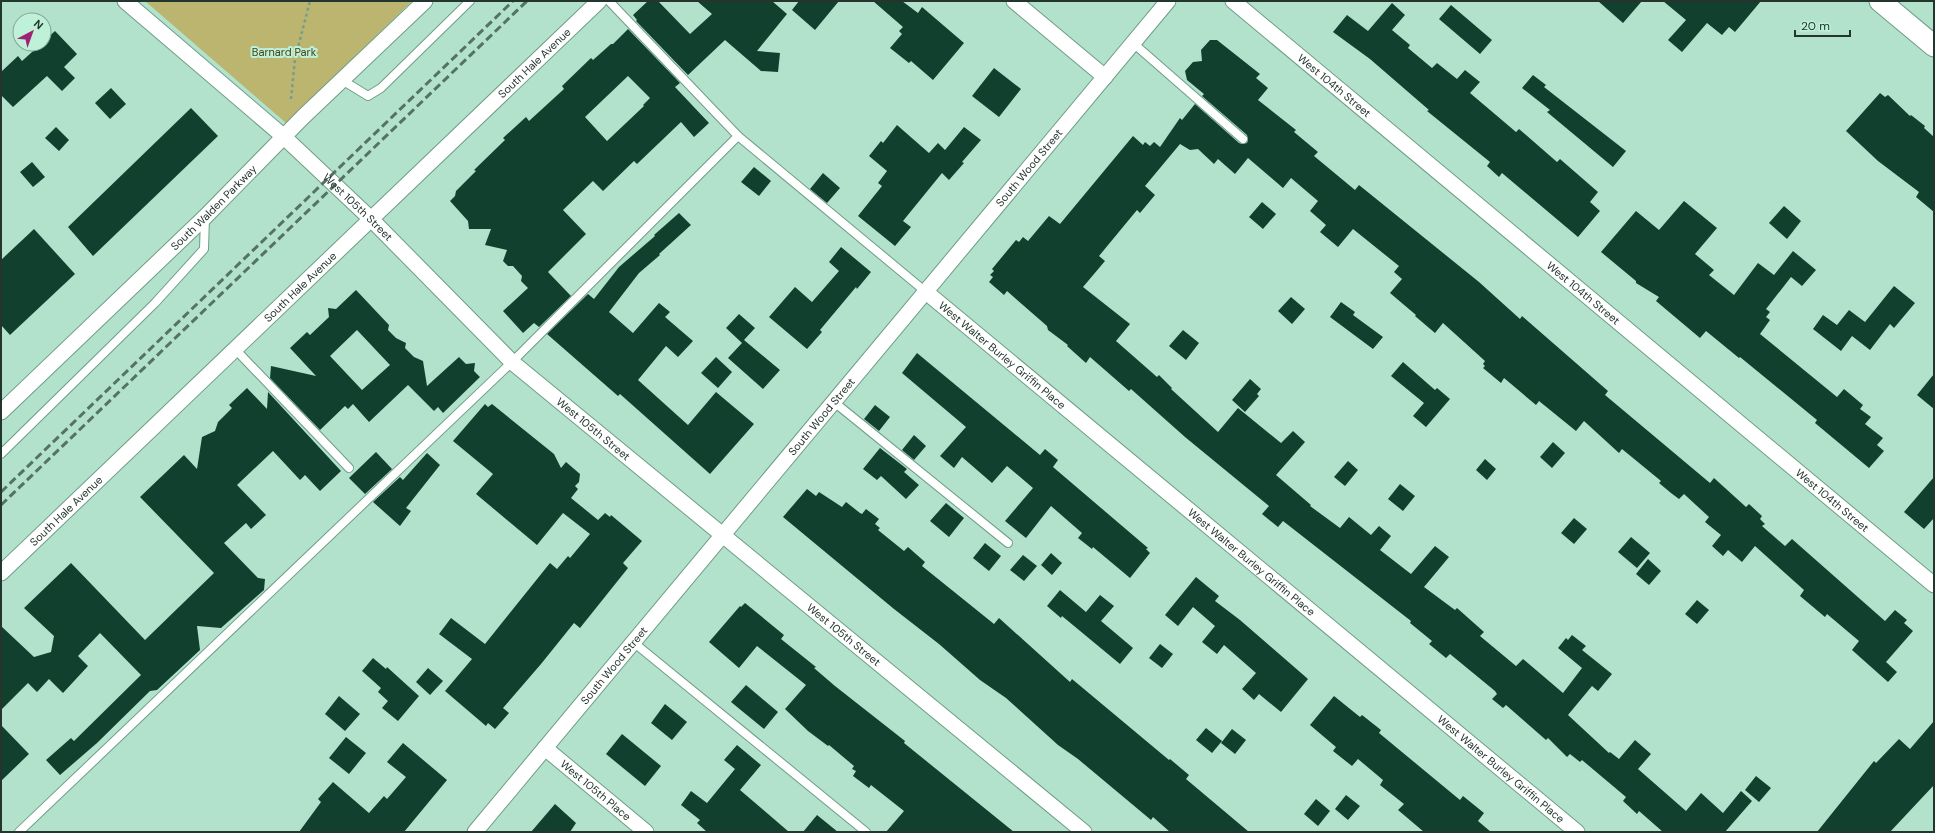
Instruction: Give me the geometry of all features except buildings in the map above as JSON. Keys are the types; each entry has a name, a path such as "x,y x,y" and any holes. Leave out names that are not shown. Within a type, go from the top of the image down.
{"main road":[{"path":"1880,1 1934,46"}],"street":[{"name":"West 105th Street","path":"125,1 283,136 371,219 512,362 1084,832"},
{"name":"South Walden Parkway","path":"1,412 205,217 283,136 425,1"},
{"name":"South Hale Avenue","path":"1,573 599,1"},
{"path":"1014,1 1105,77"},
{"name":"South Wood Street","path":"475,832 1168,1"},
{"name":"West 104th Street","path":"1233,1 1934,585"},
{"name":"West Walter Burley Griffin Place","path":"926,292 1577,832"},
{"name":"West 105th Place","path":"544,748 646,832"}],"lane":[{"path":"342,80 368,96 380,88 470,1"},
{"path":"609,1 738,136 926,292"},
{"path":"1133,43 1243,139"},
{"path":"19,832 512,362 738,136"},
{"path":"1,454 155,304 204,249 205,217"},
{"path":"235,350 349,468"},
{"path":"834,402 1008,543"},
{"path":"633,642 866,832"}],"path":[{"path":"291,99 295,59 310,1"}],"green space":[{"name":"Barnard Park","path":"145,1 412,1 286,123"}],"railway":[{"path":"1,492 513,1"},
{"path":"1,505 527,1"}]}
